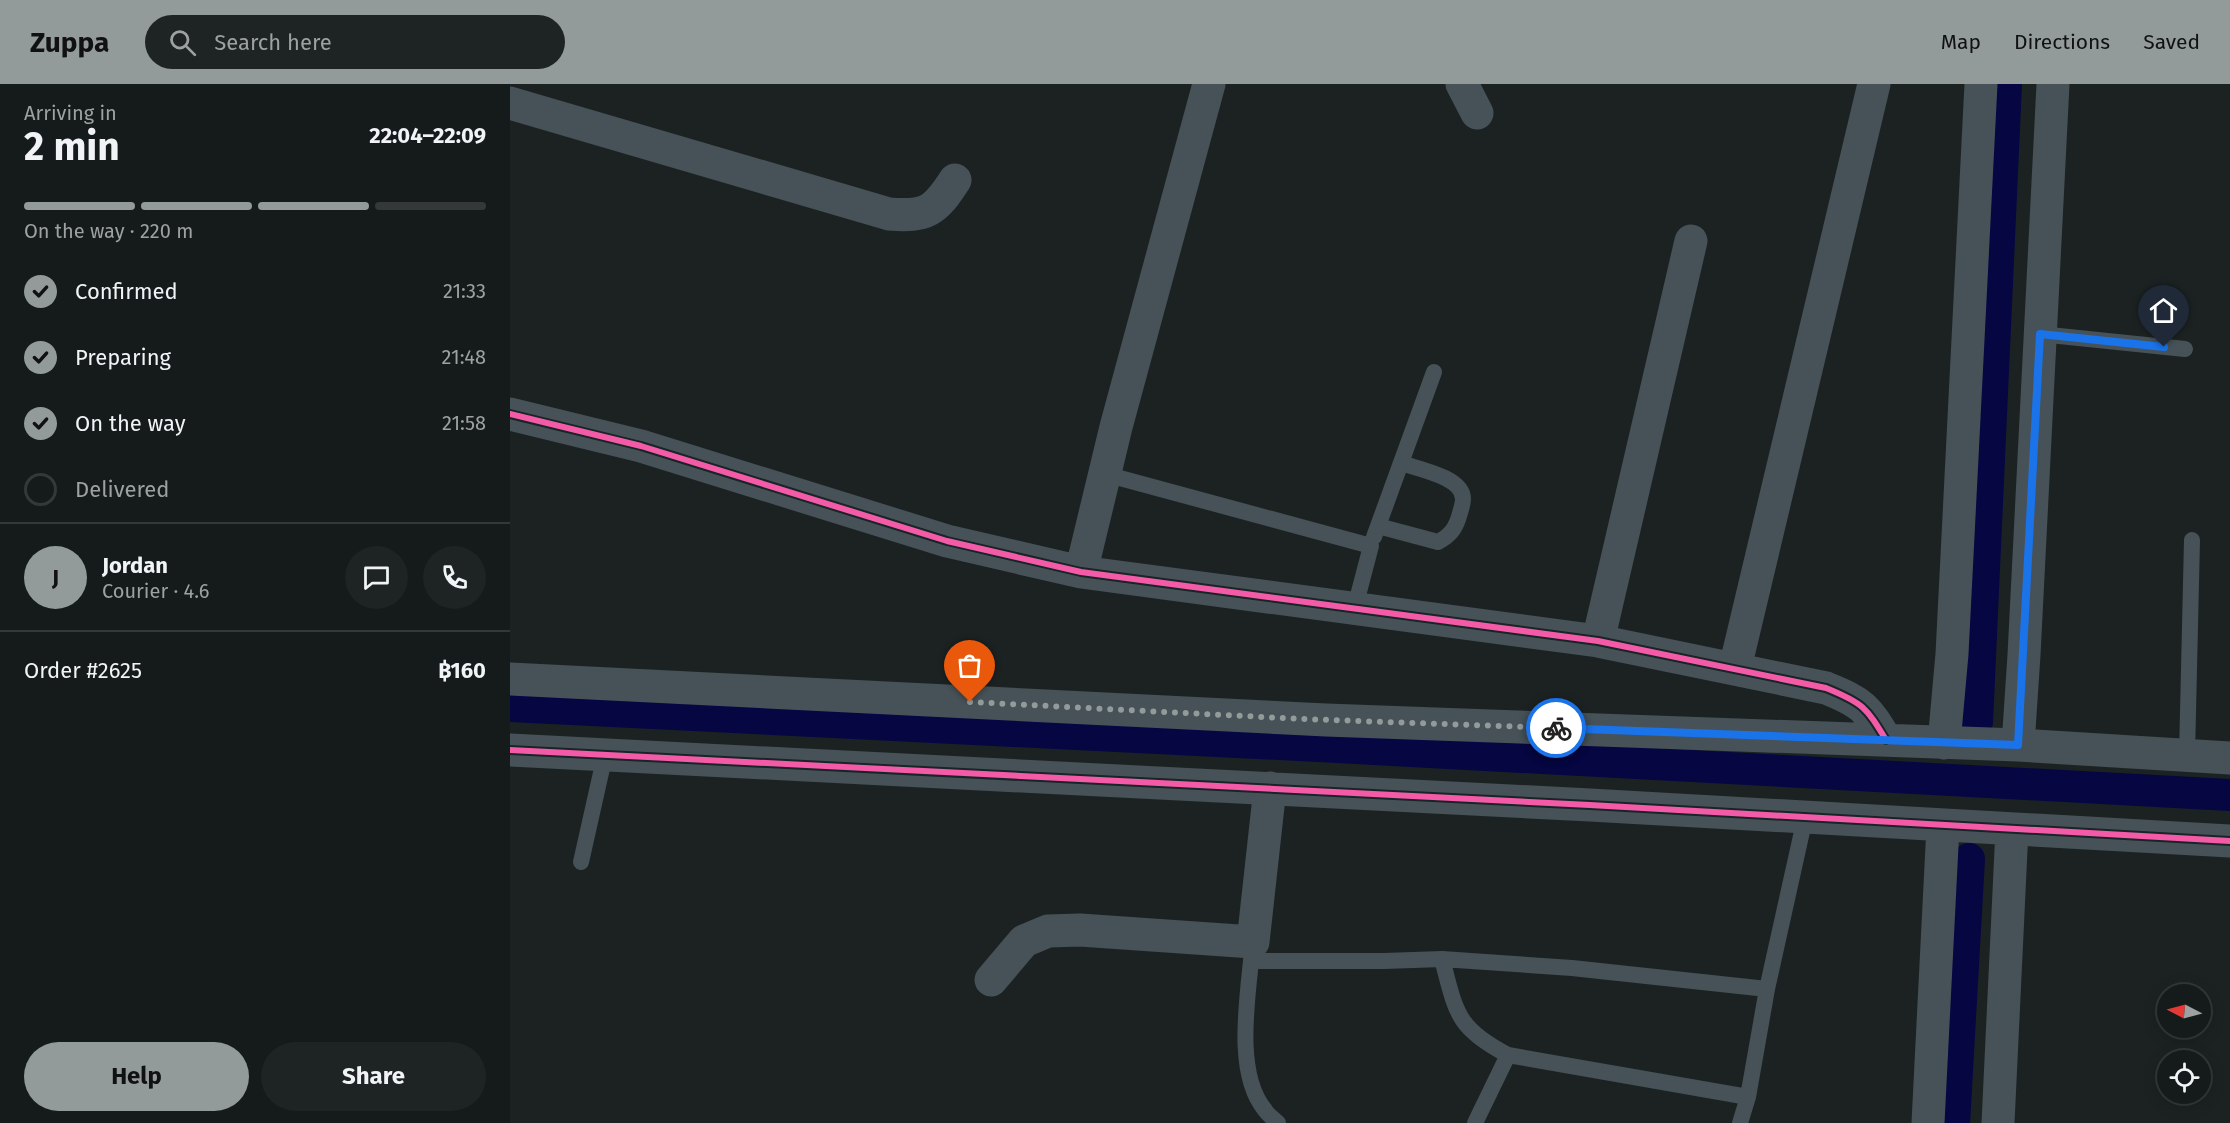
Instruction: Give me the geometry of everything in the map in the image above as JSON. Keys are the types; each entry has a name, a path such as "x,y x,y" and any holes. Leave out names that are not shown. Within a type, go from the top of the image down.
{"street":[{"path":"1081,572 1209,84"},
{"path":"1462,84 1477,113"},
{"path":"1735,668 1874,84"},
{"path":"1944,743 1952,654 1981,84"},
{"path":"2018,745 2053,84"},
{"path":"510,104 889,214 911,216 926,213 941,201 955,180"},
{"path":"1598,641 1690,241"},
{"path":"510,414 641,446 947,541 1081,572 1598,641 1826,688 1851,698 1868,711 1886,740"},
{"path":"510,680 1326,720 2018,745 2230,758"},
{"path":"510,750 2230,841"},
{"path":"991,980 1024,941 1048,931 1080,930 1252,951 1270,789"},
{"path":"1928,1123 1943,826"},
{"path":"1998,1123 2012,829"}],"lane":[{"path":"2040,334 2185,349"},
{"path":"1355,607 1371,546 1434,372"},
{"path":"1378,526 1438,542 1450,536 1458,523 1463,498 1458,486 1446,478 1401,463"},
{"path":"1105,474 1371,546"},
{"path":"2187,755 2192,540"},
{"path":"581,862 605,755"},
{"path":"1740,1123 1748,1097 1767,989 1805,818"},
{"path":"1278,1123 1264,1109 1250,1079 1244,1028 1252,951 1384,961 1442,959 1572,968 1767,989"},
{"path":"1442,959 1454,1006 1469,1029 1484,1043 1508,1055 1748,1097"},
{"path":"1475,1123 1508,1055"}],"waterway":[{"path":"1977,722 2006,84"},
{"path":"510,706 1319,746 2230,795"},
{"path":"1954,1123 1969,859"}],"cycle path":[{"path":"510,414 641,446 947,541 1081,572 1598,641 1826,688 1862,707 1886,740"},
{"path":"510,750 1590,805 2230,841"}],"way so far":[{"path":"970,702 1302,719 1556,728"}],"route":[{"path":"1556,728 2018,745 2040,334 2164,347"}]}
